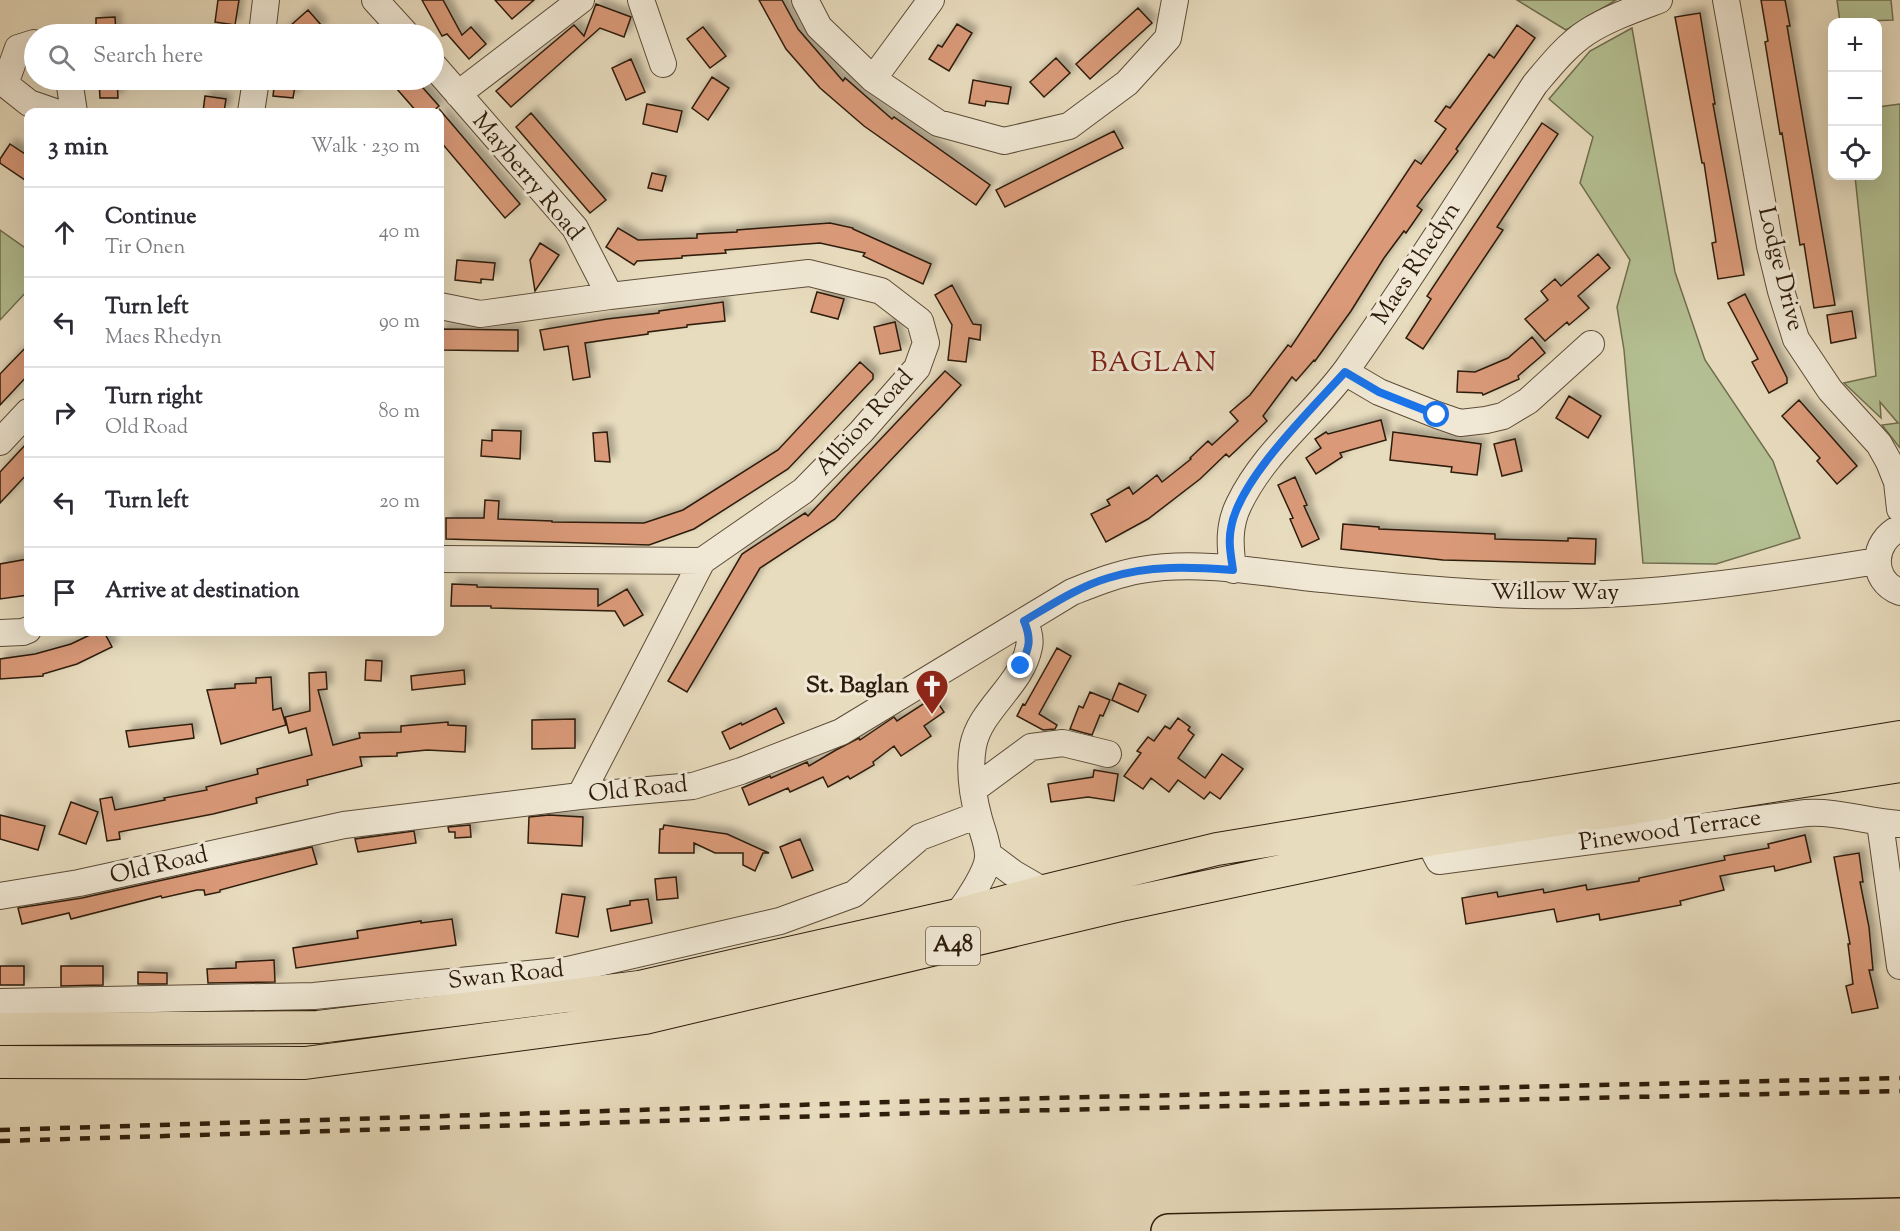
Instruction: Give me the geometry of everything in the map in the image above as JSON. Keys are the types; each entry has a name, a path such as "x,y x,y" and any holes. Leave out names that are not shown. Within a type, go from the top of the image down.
{"highway":[{"path":"1168,1231 1900,1215"}],"main road":[{"name":"A48","path":"0,1029 318,1027 639,987 957,915 1044,891 1217,849 1900,737"},
{"name":"A48","path":"0,1062 305,1063 645,1018 1125,904 1900,766"}],"street":[{"path":"263,24 266,0"},
{"path":"375,0 397,24"},
{"path":"458,94 581,0"},
{"path":"641,0 663,64"},
{"path":"805,0 819,27 873,79 938,123 1005,141 1069,126 1127,83 1168,38 1175,0"},
{"path":"873,79 931,0"},
{"name":"Maes Rhedyn","path":"1233,570 1229,541 1231,526 1239,504 1265,461 1345,372 1396,298 1535,84 1559,55 1586,32 1614,17 1659,0"},
{"name":"Lodge Drive","path":"1726,0 1770,246 1796,339 1830,390 1879,444 1897,482 1900,510"},
{"path":"24,46 18,48 5,84 29,104 42,108"},
{"name":"Mayberry Road","path":"444,78 576,228 610,296"},
{"path":"71,90 73,108"},
{"path":"252,108 254,90"},
{"name":"Albion Road","path":"444,307 480,314 809,273 881,291 920,321 926,343 917,368 861,432 803,491 702,561"},
{"path":"1345,372 1379,392 1460,423 1503,416 1528,401 1591,344"},
{"path":"0,442 24,416"},
{"path":"1900,528 1892,531 1884,540 1878,550 1877,561 1883,580 1900,592"},
{"path":"444,558 702,561 580,796"},
{"name":"Willow Way","path":"1233,570 1438,591 1527,595 1628,594 1782,577 1877,561"},
{"name":"Old Road","path":"0,896 79,884 344,825 580,796 693,786 741,771 841,732 1072,592 1107,578 1143,570 1188,566 1233,570"},
{"path":"957,915 975,890 989,855 978,815 974,789 973,745 982,725 1026,656 1030,646 1029,632 1024,621"},
{"path":"0,633 24,632"},
{"path":"974,789 1031,747 1063,743 1108,754"},
{"name":"Pinewood Terrace","path":"1433,850 1806,813 1827,812 1890,823"},
{"name":"Swan Road","path":"0,1002 314,996 568,970 780,921 854,894 920,837 978,815"},
{"path":"1890,823 1900,966"},
{"path":"989,855 1013,873 1044,891"}],"green space":[{"path":"1517,0 1616,0 1566,30"},
{"path":"1837,0 1891,0 1893,20 1839,18"},
{"path":"1632,28 1675,272 1705,360 1773,461 1800,538 1716,564 1643,563 1624,350 1617,307 1630,260 1580,183 1593,137 1549,99 1590,51"},
{"path":"1900,104 1900,448 1882,425 1898,423 1880,402 1881,418 1844,383 1876,376 1855,180 1882,180 1882,106"},
{"path":"0,230 24,247 24,294 0,320"}],"building":[{"path":"218,0 239,0 235,24 215,22"},
{"path":"422,0 443,0 462,35 471,27 486,44 469,59 447,34 444,35 444,24 435,24"},
{"path":"495,0 534,0 512,19"},
{"path":"759,0 782,0 798,29 843,81 845,78 892,119 894,117 990,185 976,205 864,126 820,88 786,49"},
{"path":"1761,0 1785,0 1790,26 1787,26 1835,305 1814,308 1804,244 1800,245 1782,133 1780,134 1765,42 1768,41"},
{"path":"596,4 631,17 624,37 600,28 511,107 496,91 574,25 584,36"},
{"path":"1138,8 1152,23 1090,79 1076,64"},
{"path":"308,10 320,24 292,24"},
{"path":"1700,13 1715,104 1713,104 1744,275 1718,279 1712,243 1716,242 1704,163 1702,163 1675,17"},
{"path":"115,17 115,24 96,24 96,18"},
{"path":"957,24 972,33 949,71 929,59 938,45 942,47"},
{"path":"1517,25 1535,38 1456,149 1458,151 1417,206 1422,210 1384,258 1351,311 1315,361 1296,381 1292,377 1263,416 1267,421 1229,457 1226,454 1200,479 1148,519 1106,542 1091,514 1110,505 1107,500 1129,487 1133,494 1157,475 1162,482 1191,459 1208,441 1212,445 1238,421 1230,412 1250,395 1288,345 1291,347 1415,160 1421,164 1446,129 1435,121 1446,106 1450,108 1489,54 1494,58"},
{"path":"703,27 726,56 710,68 687,39"},
{"path":"1056,58 1070,73 1044,97 1030,82"},
{"path":"631,59 645,92 626,100 612,68"},
{"path":"712,77 729,88 708,120 692,108"},
{"path":"973,80 1011,87 1008,104 986,101 985,106 969,103"},
{"path":"100,90 118,90 118,98 100,98"},
{"path":"274,90 294,90 293,98 273,96"},
{"path":"398,90 425,90 439,106 437,108 414,108"},
{"path":"205,96 226,99 225,108 204,108"},
{"path":"647,104 682,111 677,132 643,124"},
{"path":"531,113 606,200 590,213 516,127"},
{"path":"444,115 520,204 505,218 444,146"},
{"path":"1542,123 1558,134 1497,227 1503,230 1423,349 1406,338 1431,299 1427,296"},
{"path":"1114,131 1123,148 1005,207 996,190"},
{"path":"10,144 24,153 24,179 0,163 0,159"},
{"path":"652,173 666,176 662,191 648,188"},
{"path":"830,223 853,228 931,264 923,284 863,256 865,253 820,243 725,250 726,253 637,261 634,265 606,247 618,228 638,240 697,238 697,234"},
{"path":"540,243 559,255 535,291 530,260"},
{"path":"1598,254 1610,268 1578,296 1589,308 1569,325 1567,322 1545,341 1525,319 1548,300 1541,291 1555,279 1561,286"},
{"path":"457,260 495,263 493,280 481,279 481,283 455,280"},
{"path":"952,285 973,324 981,325 980,340 969,338 966,362 948,360 952,325 935,295"},
{"path":"817,292 844,299 838,319 811,312"},
{"path":"1745,294 1787,378 1787,383 1769,393 1752,362 1758,359 1728,303"},
{"path":"723,302 725,321 687,325 687,327 648,332 648,334 585,343 590,377 573,380 568,346 544,350 540,330"},
{"path":"1852,311 1856,338 1831,343 1827,315"},
{"path":"895,322 901,350 880,354 874,327"},
{"path":"444,329 518,330 518,351 444,350"},
{"path":"1532,337 1545,353 1518,376 1519,379 1483,395 1482,393 1457,392 1458,371 1475,372 1508,358"},
{"path":"24,349 24,379 0,405 0,374"},
{"path":"860,362 873,374 873,379 788,469 694,529 649,545 446,539 446,518 484,518 485,500 499,501 498,519 552,522 644,523 683,510 778,450"},
{"path":"945,371 961,385 835,519 760,568 687,692 668,681 742,554 805,513 808,516"},
{"path":"1569,396 1601,416 1588,438 1556,418"},
{"path":"1799,400 1857,466 1837,484 1817,461 1820,458 1782,416"},
{"path":"1381,420 1386,440 1340,453 1342,457 1316,474 1306,458 1321,448 1315,439 1326,432 1328,434"},
{"path":"492,430 521,431 520,459 481,456 482,440 492,441"},
{"path":"607,432 610,462 595,461 593,433"},
{"path":"1393,432 1481,444 1477,475 1451,472 1452,467 1390,460"},
{"path":"1515,439 1522,471 1502,476 1494,444"},
{"path":"24,446 24,477 0,503 0,472"},
{"path":"1295,477 1307,505 1304,506 1319,539 1302,547 1290,519 1293,518 1278,485"},
{"path":"1343,524 1379,527 1379,529 1495,534 1495,539 1568,541 1568,538 1596,539 1595,564 1443,560 1341,549"},
{"path":"24,560 24,596 0,599 0,564"},
{"path":"452,584 477,585 477,587 598,589 598,606 627,589 643,615 624,626 615,611 451,606"},
{"path":"88,636 106,636 112,647 77,664 43,674 43,676 0,679 0,659 35,654 71,644"},
{"path":"1057,648 1071,656 1039,714 1057,725 1055,729 1043,730 1017,716"},
{"path":"366,660 382,661 381,681 365,680"},
{"path":"464,670 465,684 412,690 411,676"},
{"path":"326,672 327,689 318,690 333,745 360,738 359,733 401,732 401,726 448,722 448,725 466,726 465,752 427,750 397,753 397,756 360,757 362,766 307,780 308,785 256,798 257,803 119,832 120,839 107,841 100,799 112,797 115,810 165,800 164,798 207,790 206,787 258,774 257,769 312,755 306,728 289,733 285,717 310,711 309,673"},
{"path":"271,677 273,710 281,708 286,725 221,744 207,690 235,688 235,684 256,683 256,678"},
{"path":"1119,683 1146,695 1138,712 1112,700"},
{"path":"1090,692 1110,700 1103,716 1100,715 1092,735 1070,729 1079,706 1083,708"},
{"path":"934,697 944,712 924,726 931,736 901,756 894,746 873,762 874,765 850,779 848,776 828,787 823,777 790,792 788,788 749,805 742,788 807,762 809,766 859,738 860,740 894,717 897,721"},
{"path":"776,708 784,723 730,749 722,732"},
{"path":"1178,718 1190,727 1188,730 1194,735 1178,758 1205,778 1222,754 1243,769 1220,799 1210,792 1204,799 1178,780 1169,792 1151,778 1143,789 1124,776 1141,753 1137,751 1148,737 1154,741 1165,726 1170,729"},
{"path":"575,719 575,748 532,749 532,720"},
{"path":"192,724 194,738 129,747 126,731"},
{"path":"1094,770 1118,774 1114,801 1088,797 1051,802 1048,784 1093,777"},
{"path":"71,802 98,812 86,844 59,834"},
{"path":"0,815 45,826 38,850 0,839"},
{"path":"549,815 583,817 582,846 528,843 529,817"},
{"path":"470,825 471,837 455,838 455,832 449,832 448,827"},
{"path":"664,825 727,834 769,853 763,853 755,871 743,865 743,853 715,853 694,843 694,853 659,853 660,829 663,829"},
{"path":"414,831 416,843 358,852 355,839"},
{"path":"1805,835 1811,862 1775,871 1774,866 1720,876 1724,890 1680,901 1681,905 1600,920 1599,914 1557,922 1554,909 1466,924 1462,898 1497,892 1498,897 1543,889 1544,893 1586,885 1587,890 1639,881 1639,878 1725,860 1724,856 1769,848 1768,844"},
{"path":"800,839 813,870 792,878 780,847"},
{"path":"312,847 317,864 220,890 220,892 205,895 204,890 197,890 162,898 161,896 71,919 69,913 22,924 18,908 82,898"},
{"path":"1859,853 1863,882 1860,882 1869,927 1873,970 1869,970 1878,1008 1852,1013 1846,986 1853,984 1848,944 1850,944 1834,857"},
{"path":"676,877 678,898 657,900 655,879"},
{"path":"562,894 585,897 578,937 556,933"},
{"path":"648,899 652,923 611,931 607,909 630,905 630,901"},
{"path":"452,919 456,945 296,968 293,948 358,938 357,931 421,921 421,923"},
{"path":"274,960 275,982 208,983 207,969 236,968 236,962"},
{"path":"0,966 24,966 24,985 0,985"},
{"path":"61,966 103,966 103,985 61,986"},
{"path":"138,972 167,973 167,984 138,984"}],"railway":[{"path":"0,1130 923,1101 1900,1078"},
{"path":"0,1141 922,1113 1900,1091"}],"place":[{"name":"St. Baglan","path":"932,715"}],"district":[{"name":"BAGLAN","path":"1154,364"}],"route":[{"path":"1021,666 1030,646 1029,632 1024,621 1072,592 1107,578 1143,570 1188,566 1233,570 1229,541 1231,526 1239,504 1265,461 1345,372 1379,392 1437,415"}]}
